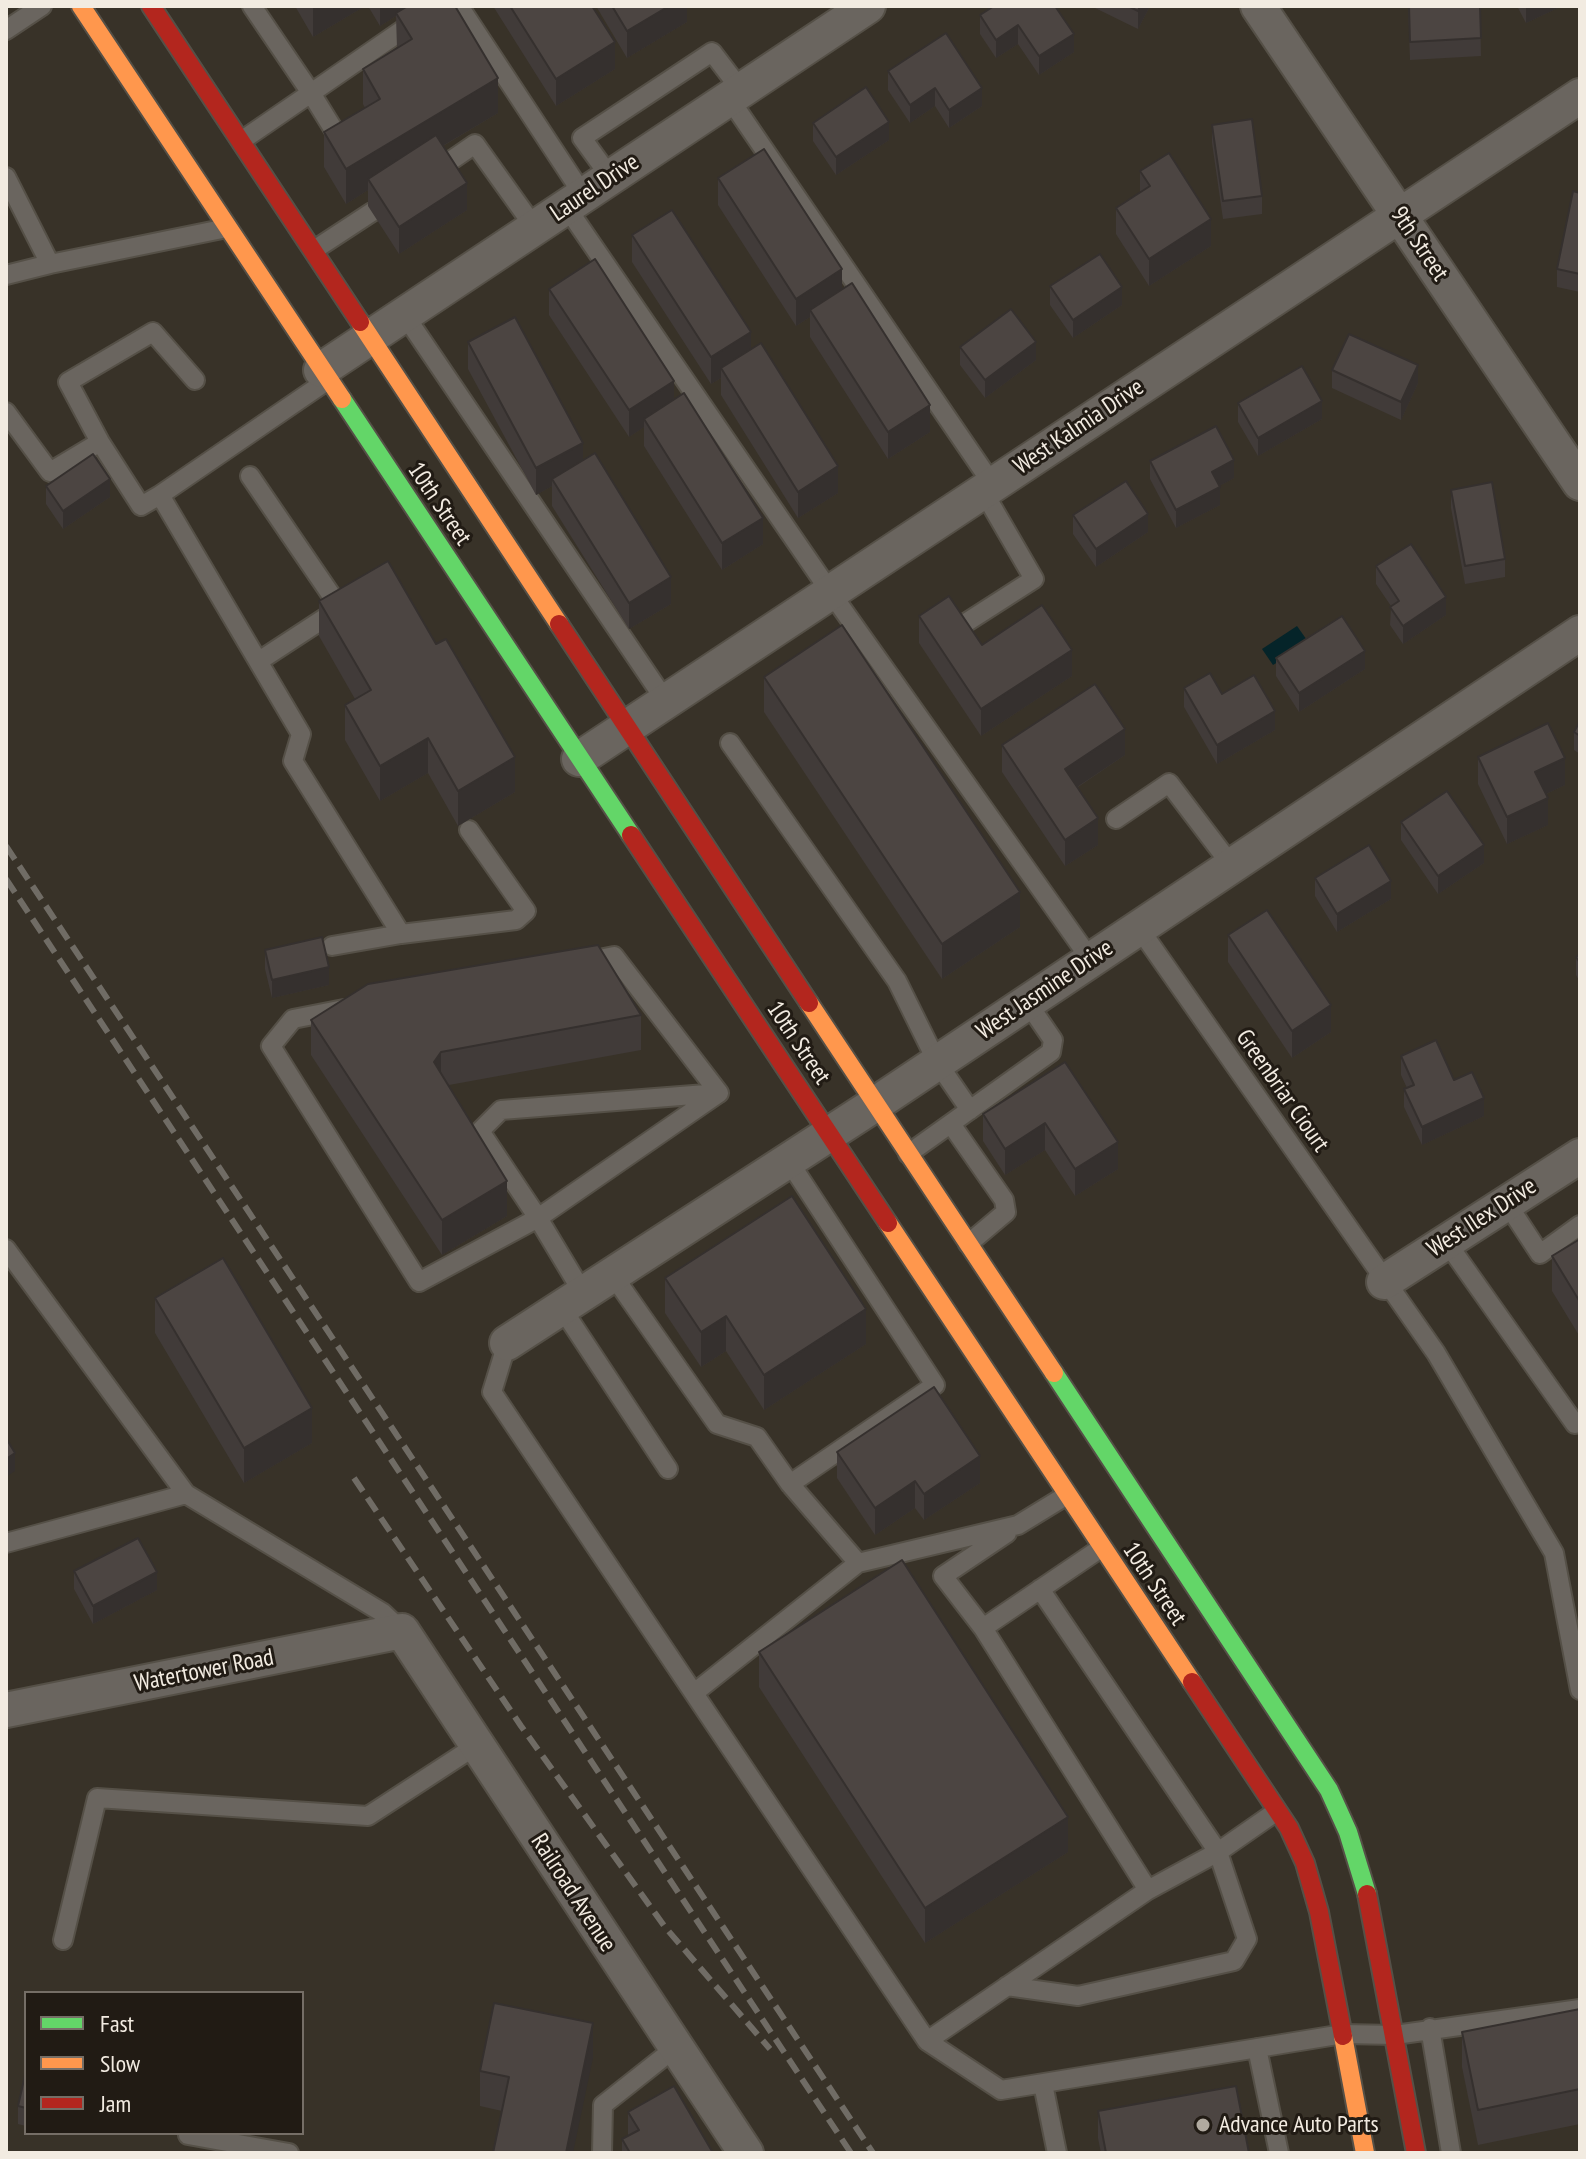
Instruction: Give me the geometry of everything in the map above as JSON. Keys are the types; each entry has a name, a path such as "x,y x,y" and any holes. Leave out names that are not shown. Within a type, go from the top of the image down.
{"main road":[{"name":"10th Street","path":"81,6 1277,1811 1305,1863 1319,1912 1365,2153"},
{"name":"10th Street","path":"151,6 630,727 874,1105 1329,1790 1348,1832 1365,1886 1416,2153"}],"street":[{"name":"Laurel Drive","path":"325,375 535,228 868,6"},
{"name":"9th Street","path":"1258,6 1580,483"},
{"name":"West Kalmia Drive","path":"579,759 1580,96"},
{"name":"West Jasmine Drive","path":"507,1343 874,1105 1580,633"},
{"name":"West Ilex Drive","path":"1384,1282 1580,1156"},
{"name":"Watertower Road","path":"6,1710 402,1631"},
{"name":"Railroad Avenue","path":"402,1631 746,2153"}],"lane":[{"path":"6,30 42,6"},
{"path":"252,6 346,150"},
{"path":"459,6 587,194 831,593 1091,960"},
{"path":"241,141 417,20"},
{"path":"587,194 582,138 712,52 735,94 988,488 1034,579 967,622"},
{"path":"440,168 475,144 535,228"},
{"path":"6,177 50,264"},
{"path":"314,250 372,212"},
{"path":"6,275 227,228"},
{"path":"406,317 667,703"},
{"path":"195,380 153,332 68,382 100,442 141,506 325,375"},
{"path":"6,412 50,472 100,442"},
{"path":"250,476 340,608 259,661"},
{"path":"160,495 301,734 293,761 401,934"},
{"path":"730,743 897,981 937,1062 970,1110"},
{"path":"1116,819 1169,783 1232,866"},
{"path":"332,946 516,920 526,911 469,830"},
{"name":"Greenbriar Ciourt","path":"1139,928 1436,1353 1554,1553 1580,1690"},
{"path":"568,965 614,956 719,1093"},
{"path":"908,1154 1051,1052 1053,1040 1027,1002"},
{"path":"370,1004 293,1019 271,1046 419,1282 538,1218 719,1093"},
{"path":"668,1469 572,1300 538,1218 480,1131 501,1110 719,1093"},
{"path":"951,1124 1004,1200 1006,1212 968,1244"},
{"path":"788,1160 935,1385 790,1484"},
{"path":"1506,1202 1540,1254 1580,1225"},
{"path":"1445,1240 1575,1424"},
{"path":"6,1249 186,1494 383,1613 402,1631"},
{"path":"612,1274 717,1424 757,1437 790,1484 858,1563"},
{"path":"507,1343 492,1392 927,2041 1001,2090 1343,2034 1395,2035 1580,2009"},
{"path":"6,1543 186,1494"},
{"path":"1067,1495 943,1576 983,1628 1148,1890"},
{"path":"694,1693 858,1563 1018,1525"},
{"path":"983,1628 1101,1548"},
{"path":"1007,1986 1078,1996 1234,1961 1247,1939 1218,1852 1040,1589"},
{"path":"63,1940 97,1798 368,1816 477,1745"},
{"path":"927,2041 1148,1890 1218,1852 1277,1811"},
{"path":"1430,2028 1451,2153"},
{"path":"602,2153 603,2105 675,2048"},
{"path":"1257,2048 1279,2153"},
{"path":"1043,2084 1057,2153"},
{"path":"188,2135 289,2153"}],"water":[{"path":"1297,626 1309,643 1273,665 1262,649"}],"building":[{"path":"408,6 455,6 498,78 346,169 324,132 380,99 363,69 412,39 396,13"},
{"path":"510,6 592,6 615,42 556,79"},
{"path":"612,6 669,6 627,31"},
{"path":"994,6 1055,6 1074,34 1039,56 1018,25 996,40 980,15"},
{"path":"1409,6 1480,6 1481,38 1410,42"},
{"path":"946,33 982,88 949,110 935,88 910,105 888,71"},
{"path":"866,87 889,122 836,157 813,123"},
{"path":"1252,119 1262,196 1223,201 1212,125"},
{"path":"436,135 467,183 399,227 368,179"},
{"path":"764,149 842,269 796,299 718,178"},
{"path":"1169,153 1211,219 1149,259 1116,208 1150,186 1140,171"},
{"path":"1573,191 1580,193 1580,274 1557,269"},
{"path":"672,210 751,332 711,357 632,235"},
{"path":"1100,254 1122,287 1073,320 1050,286"},
{"path":"595,259 674,381 629,410 549,289"},
{"path":"852,283 930,405 888,432 810,310"},
{"path":"1011,309 1036,342 985,380 960,347"},
{"path":"515,317 583,443 536,468 468,342"},
{"path":"1349,334 1418,365 1401,402 1332,370"},
{"path":"761,343 838,466 798,492 721,368"},
{"path":"1302,366 1322,401 1258,438 1238,403"},
{"path":"684,393 763,518 722,543 644,419"},
{"path":"1216,426 1234,460 1212,472 1220,487 1176,510 1150,461"},
{"path":"595,453 671,577 629,603 552,479"},
{"path":"93,454 110,479 63,511 46,486"},
{"path":"1126,481 1148,514 1096,549 1073,515"},
{"path":"1492,482 1505,559 1465,566 1451,490"},
{"path":"1411,544 1446,597 1403,626 1390,607 1399,601 1376,566"},
{"path":"388,561 436,644 446,639 515,757 458,791 428,738 380,766 345,705 371,690 319,601"},
{"path":"949,596 982,645 1042,605 1072,650 981,709 919,616"},
{"path":"1342,616 1365,651 1299,693 1276,658"},
{"path":"842,625 1020,892 942,944 764,677"},
{"path":"1210,673 1222,694 1254,675 1275,711 1217,745 1184,688"},
{"path":"1095,684 1125,729 1065,769 1098,818 1065,840 1002,745"},
{"path":"1580,721 1580,736 1574,732"},
{"path":"1548,723 1565,758 1535,772 1548,798 1507,817 1478,757"},
{"path":"1447,791 1484,845 1438,876 1401,822"},
{"path":"1369,845 1391,881 1337,914 1315,878"},
{"path":"1267,910 1331,1005 1292,1031 1228,935"},
{"path":"322,937 329,967 272,980 265,950"},
{"path":"598,945 641,1015 441,1052 434,1062 507,1181 442,1220 311,1020 368,984"},
{"path":"1436,1040 1454,1080 1472,1072 1484,1098 1422,1127 1404,1089 1414,1085 1401,1056"},
{"path":"1065,1062 1118,1142 1075,1169 1045,1123 1005,1149 983,1114"},
{"path":"792,1196 866,1309 764,1375 726,1316 701,1332 665,1278"},
{"path":"1580,1239 1580,1302 1552,1256"},
{"path":"223,1258 312,1408 244,1448 155,1298"},
{"path":"934,1387 980,1456 924,1494 915,1481 875,1508 837,1452"},
{"path":"6,1438 15,1453 6,1459"},
{"path":"138,1538 157,1572 93,1606 74,1571"},
{"path":"902,1560 1068,1817 925,1908 759,1652"},
{"path":"494,2003 593,2023 566,2153 493,2153 509,2077 480,2071"},
{"path":"1580,2009 1580,2089 1478,2110 1462,2032"},
{"path":"24,2080 24,2108 18,2106"},
{"path":"674,2086 713,2153 630,2153 622,2139 639,2130 628,2112"},
{"path":"1236,2086 1249,2153 1106,2153 1098,2111"}],"railway":[{"path":"6,846 873,2153"},
{"path":"6,879 851,2153"},
{"path":"354,1478 521,1726 665,1927 770,2049"}],"traffic: fast":[{"path":"342,399 631,835"},
{"path":"1054,1373 1329,1790 1348,1832 1367,1894"}],"traffic: slow":[{"path":"81,6 342,399"},
{"path":"360,322 559,624"},
{"path":"809,1003 1054,1373"},
{"path":"888,1223 1192,1682"},
{"path":"1343,2036 1365,2153"}],"traffic: jam":[{"path":"151,6 360,322"},
{"path":"559,624 809,1003"},
{"path":"631,835 888,1223"},
{"path":"1192,1682 1289,1828 1305,1863 1319,1912 1343,2036"},
{"path":"1367,1894 1416,2153"}],"place":[{"name":"Advance Auto Parts","path":"1203,2125"}]}
